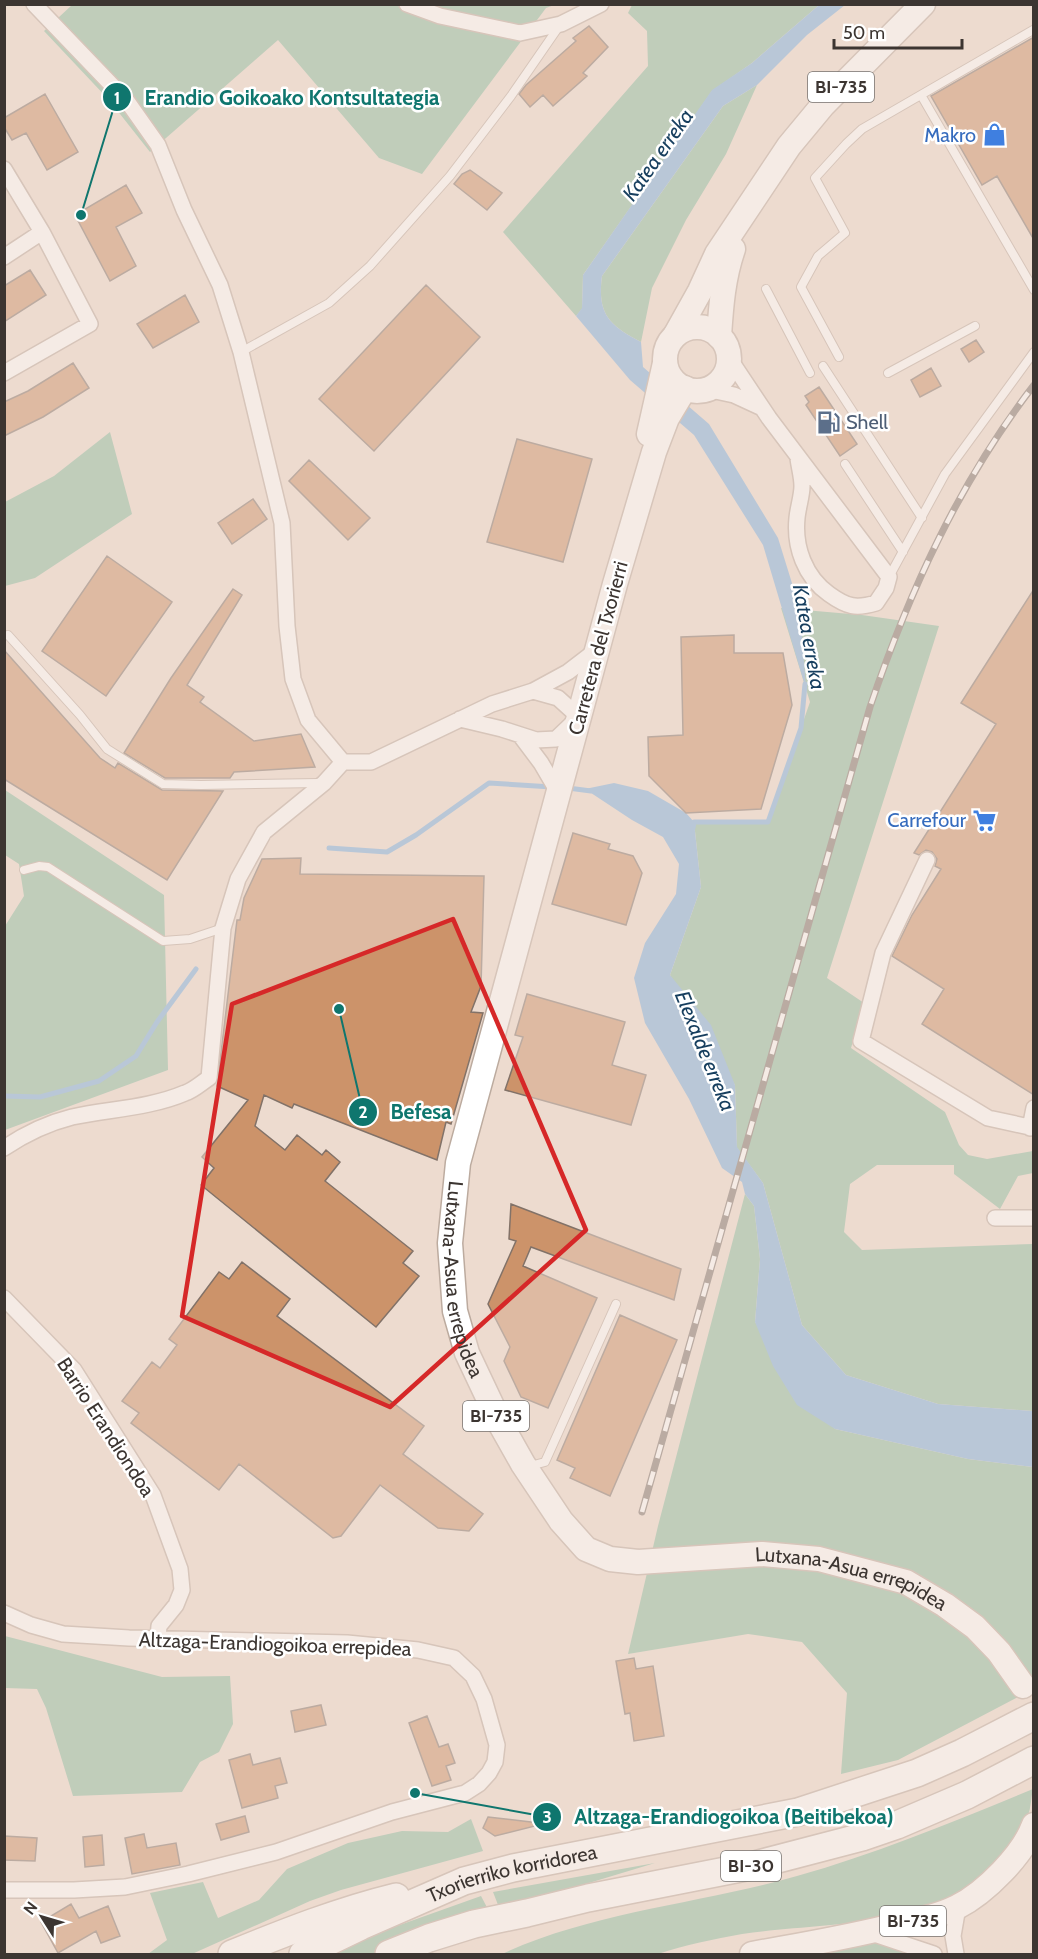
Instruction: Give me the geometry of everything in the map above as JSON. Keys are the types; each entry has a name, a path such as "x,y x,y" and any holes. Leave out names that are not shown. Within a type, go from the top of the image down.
{"highway":[{"name":"Txorierriko korridorea","path":"303,1954 464,1881 513,1868 798,1812 917,1773 1034,1716"},
{"name":"Txorierriko korridorea","path":"389,1954 474,1924 819,1850 897,1825 967,1795 1034,1760"},
{"path":"232,1954 353,1907 464,1881"},
{"path":"444,1952 527,1913"}],"main road":[{"name":"BI-735","path":"676,334 717,254 784,154 824,105 923,4"},
{"name":"BI-735","path":"724,347 722,293 726,267 749,207"},
{"path":"703,327 724,347 728,366 720,380 695,388 675,382 669,374 665,363 669,342 685,329 703,327"},
{"name":"Carretera del Txorierri","path":"635,515 647,443 665,363"},
{"name":"Carretera del Txorierri","path":"558,792 635,515 667,418 695,388"},
{"name":"Lutxana-Asua errepidea","path":"558,792 458,1163 450,1243 455,1311 467,1353 501,1425 561,1521 586,1549 609,1559 638,1562 762,1554 819,1559 906,1582 945,1605 975,1627 999,1652 1023,1686"},
{"name":"BI-735","path":"752,1954 868,1933 958,1907 985,1889 1016,1856 1034,1825"}],"street":[{"path":"34,4 127,101 158,145 184,210 220,285 241,352 282,523 287,626 293,679 308,720 343,762"},
{"path":"407,4 440,16 520,33 561,24 601,4"},
{"path":"4,169 42,232 90,324 4,373"},
{"path":"4,257 42,232"},
{"path":"724,347 760,407 889,577 886,588 876,603 859,608 837,600 816,585 806,569 798,543 797,521 802,486 798,458"},
{"path":"695,388 734,395 760,407"},
{"path":"4,1148 20,1137 47,1125 186,1093 209,1078 223,928 238,879 264,832 324,783 343,762 371,762 492,704 533,691 568,672 598,649"},
{"path":"460,719 536,740 556,739 579,717 558,698 533,691"},
{"path":"520,735 541,763 558,792"},
{"path":"927,860 883,953 861,1041 988,1118 1032,1128 1034,1108"},
{"path":"995,1218 1034,1218"},
{"name":"Barrio Erandiondoa","path":"4,1298 74,1370 153,1495 180,1569 182,1590 176,1605 159,1626 158,1638"},
{"name":"Altzaga-Erandiogoikoa errepidea","path":"4,1613 31,1625 63,1634 347,1643 418,1650 454,1658 473,1676 484,1699 497,1745 495,1762 489,1773 479,1784 465,1792 392,1812 276,1852 125,1887 4,1890"},
{"path":"956,1954 953,1936 958,1907"},
{"path":"868,1933 934,1954"}],"lane":[{"path":"241,352 329,303 370,266 450,176 511,96 561,24"},
{"path":"839,357 801,287 818,256 845,233 815,178 862,129 1033,30"},
{"path":"921,95 1034,290"},
{"path":"766,289 810,373"},
{"path":"888,373 975,326"},
{"path":"889,577 945,474 1034,352"},
{"path":"823,366 922,518"},
{"path":"845,464 903,552"},
{"path":"8,635 107,748 164,784 324,783"},
{"path":"24,870 39,866 48,867 163,941 190,939 223,928"},
{"path":"526,1467 545,1462 616,1304"}],"highlighted area":[{"path":"453,919 586,1230 390,1407 182,1316 232,1004"}],"green space":[{"path":"72,5 554,5 546,8 422,174 379,158 278,40 150,152 109,100 44,31"},
{"path":"632,5 819,5 752,63 712,91 583,275 582,309 576,316 503,232 648,66 647,31 628,13"},
{"path":"757,85 726,154 686,220 652,288 641,342 613,324 608,317 601,300 602,276 723,106"},
{"path":"110,432 132,514 35,578 5,586 5,502 54,476"},
{"path":"781,608 862,615 939,626 827,978 864,1003 851,1048 945,1112 959,1145 968,1155 987,1159 1033,1151 1033,1173 1018,1176 1000,1209 954,1174 954,1165 877,1165 850,1184 844,1232 862,1250 1033,1244 1033,1411 938,1404 846,1375 802,1325 763,1183 737,1148 735,1085 670,975 701,887 694,822 768,822 810,702"},
{"path":"5,790 164,895 168,1070 5,1130 5,926 24,896 19,864 5,855"},
{"path":"745,1194 754,1206 760,1259 755,1322 835,1429 968,1459 1033,1467 1033,1689 898,1760 841,1774 847,1693 802,1642 748,1634 628,1654 658,1526"},
{"path":"5,1636 162,1677 230,1676 233,1724 219,1752 200,1762 182,1792 73,1796 46,1708 37,1689 5,1688"},
{"path":"1033,1789 1026,1822 1011,1846 998,1861 972,1884 943,1900 912,1911 844,1924 742,1934 700,1942 658,1954 502,1954 537,1939 611,1918 760,1886 827,1867 916,1836"},
{"path":"471,1819 483,1851 341,1890 310,1901 192,1954 148,1954 167,1940 150,1893 203,1882 218,1918 259,1900 287,1869 348,1843 402,1831 448,1832"},
{"path":"655,1863 500,1910 493,1892"},
{"path":"481,1896 491,1915 416,1954 324,1954 352,1942"},
{"path":"868,1933 934,1954 752,1954"}],"water":[{"path":"819,5 845,5 807,35 757,85 723,106 602,276 601,289 604,309 613,324 641,342 643,367 709,424 778,538 800,609 806,689 763,545 694,435 630,380 576,316 582,308 583,275 712,90 752,63"},
{"path":"614,783 648,791 686,813 694,822 701,887 670,975 711,1025 735,1085 737,1147 763,1183 802,1325 846,1375 938,1404 1033,1411 1033,1467 968,1459 835,1429 797,1405 773,1366 755,1322 760,1259 754,1206 745,1194 742,1182 722,1168 689,1099 645,1023 634,978 645,943 676,894 679,864 663,837 585,789"}],"building":[{"path":"589,26 608,47 583,73 587,76 553,106 543,95 530,107 519,94 526,85 576,41 573,38"},
{"name":"Makro","path":"1034,37 1034,240 997,176 982,185 931,96"},
{"path":"45,94 78,152 47,170 26,133 12,140 4,127 4,118"},
{"path":"470,170 502,193 487,210 454,184 462,174"},
{"path":"126,185 142,213 116,227 136,266 110,281 75,215"},
{"path":"30,270 46,295 4,322 4,286"},
{"path":"426,285 480,337 374,451 319,399"},
{"path":"185,295 199,322 153,348 137,324"},
{"path":"976,340 984,352 969,362 961,349"},
{"path":"73,363 89,388 43,417 4,436 4,402 28,391"},
{"path":"931,368 941,386 920,397 911,380"},
{"path":"819,387 857,444 840,456 806,405 809,402 805,396"},
{"path":"517,439 592,459 563,562 487,542"},
{"path":"309,460 370,518 348,540 289,481"},
{"path":"253,499 267,519 232,544 218,523"},
{"path":"107,556 172,602 106,696 42,651"},
{"path":"233,589 242,595 187,685 204,697 200,702 254,741 301,734 315,767 234,772 230,778 165,778 124,753 171,678"},
{"name":"Carrefour","path":"1034,589 1034,1095 922,1024 944,989 892,956 912,915 941,869 935,866 937,859 932,852 926,850 919,855 914,853 996,724 961,703"},
{"path":"734,635 734,653 783,653 792,705 761,809 686,813 649,776 648,737 683,735 681,637"},
{"path":"4,650 100,758 115,768 118,763 162,790 223,791 167,880 4,779"},
{"path":"573,833 610,844 608,849 633,856 642,873 626,925 552,904"},
{"path":"301,858 300,874 484,876 481,986 471,1012 483,1013 451,1124 446,1122 437,1160 294,1104 292,1108 264,1095 255,1126 285,1150 297,1135 322,1155 326,1150 340,1162 325,1181 413,1251 403,1263 419,1276 376,1327 201,1185 214,1168 202,1157 248,1100 217,1086 237,920 240,920 244,898 262,859"},
{"path":"527,994 625,1022 612,1065 646,1075 631,1125 505,1090 523,1037 515,1035"},
{"path":"511,1204 681,1269 674,1300 531,1247 523,1266 597,1298 548,1408 521,1397 504,1361 510,1347 488,1304 516,1241 509,1239"},
{"path":"242,1262 290,1299 277,1316 424,1426 403,1454 483,1514 469,1531 438,1528 380,1485 341,1536 333,1538 239,1464 219,1490 131,1423 139,1413 122,1401 152,1362 160,1368 177,1345 169,1339 219,1272 229,1279"},
{"path":"620,1315 677,1340 610,1496 570,1478 575,1468 557,1460"},
{"path":"634,1658 636,1669 653,1666 664,1736 634,1741 630,1713 625,1714 616,1661"},
{"path":"321,1705 326,1725 295,1732 291,1711"},
{"path":"427,1716 439,1747 448,1744 455,1763 446,1766 451,1780 432,1786 409,1723"},
{"path":"250,1754 253,1765 280,1758 287,1783 275,1786 278,1798 242,1808 229,1760"},
{"path":"245,1816 249,1832 221,1840 216,1824"},
{"path":"488,1817 539,1823 539,1825 495,1836 483,1828"},
{"path":"144,1834 147,1848 176,1843 180,1865 132,1874 125,1838"},
{"path":"102,1835 104,1865 85,1867 83,1837"},
{"path":"4,1836 37,1838 35,1861 4,1860"},
{"path":"71,1904 79,1918 108,1906 120,1936 101,1943 96,1931 58,1953 41,1922"}],"waterway":[{"name":"Katea erreka","path":"693,828 694,822 768,822 801,728 805,684"},
{"name":"Elexalde erreka","path":"329,848 387,852 416,835 489,783 552,787"},
{"name":"Elexalde erreka","path":"568,788 591,791"},
{"name":"Elexalde erreka","path":"4,1096 40,1097 99,1081 136,1056 157,1022 196,969"}],"railway":[{"path":"642,1512 870,707 885,664 938,539 982,460 1034,385"}],"place":[{"name":"Makro","path":"994,135"},
{"name":"Erandio Goikoako Kontsultategia","path":"81,215"},
{"name":"Shell","path":"828,422"},
{"name":"Carrefour","path":"984,820"},
{"name":"Befesa","path":"339,1009"},
{"name":"Altzaga-Erandiogoikoa (Beitibekoa)","path":"415,1793"}]}
